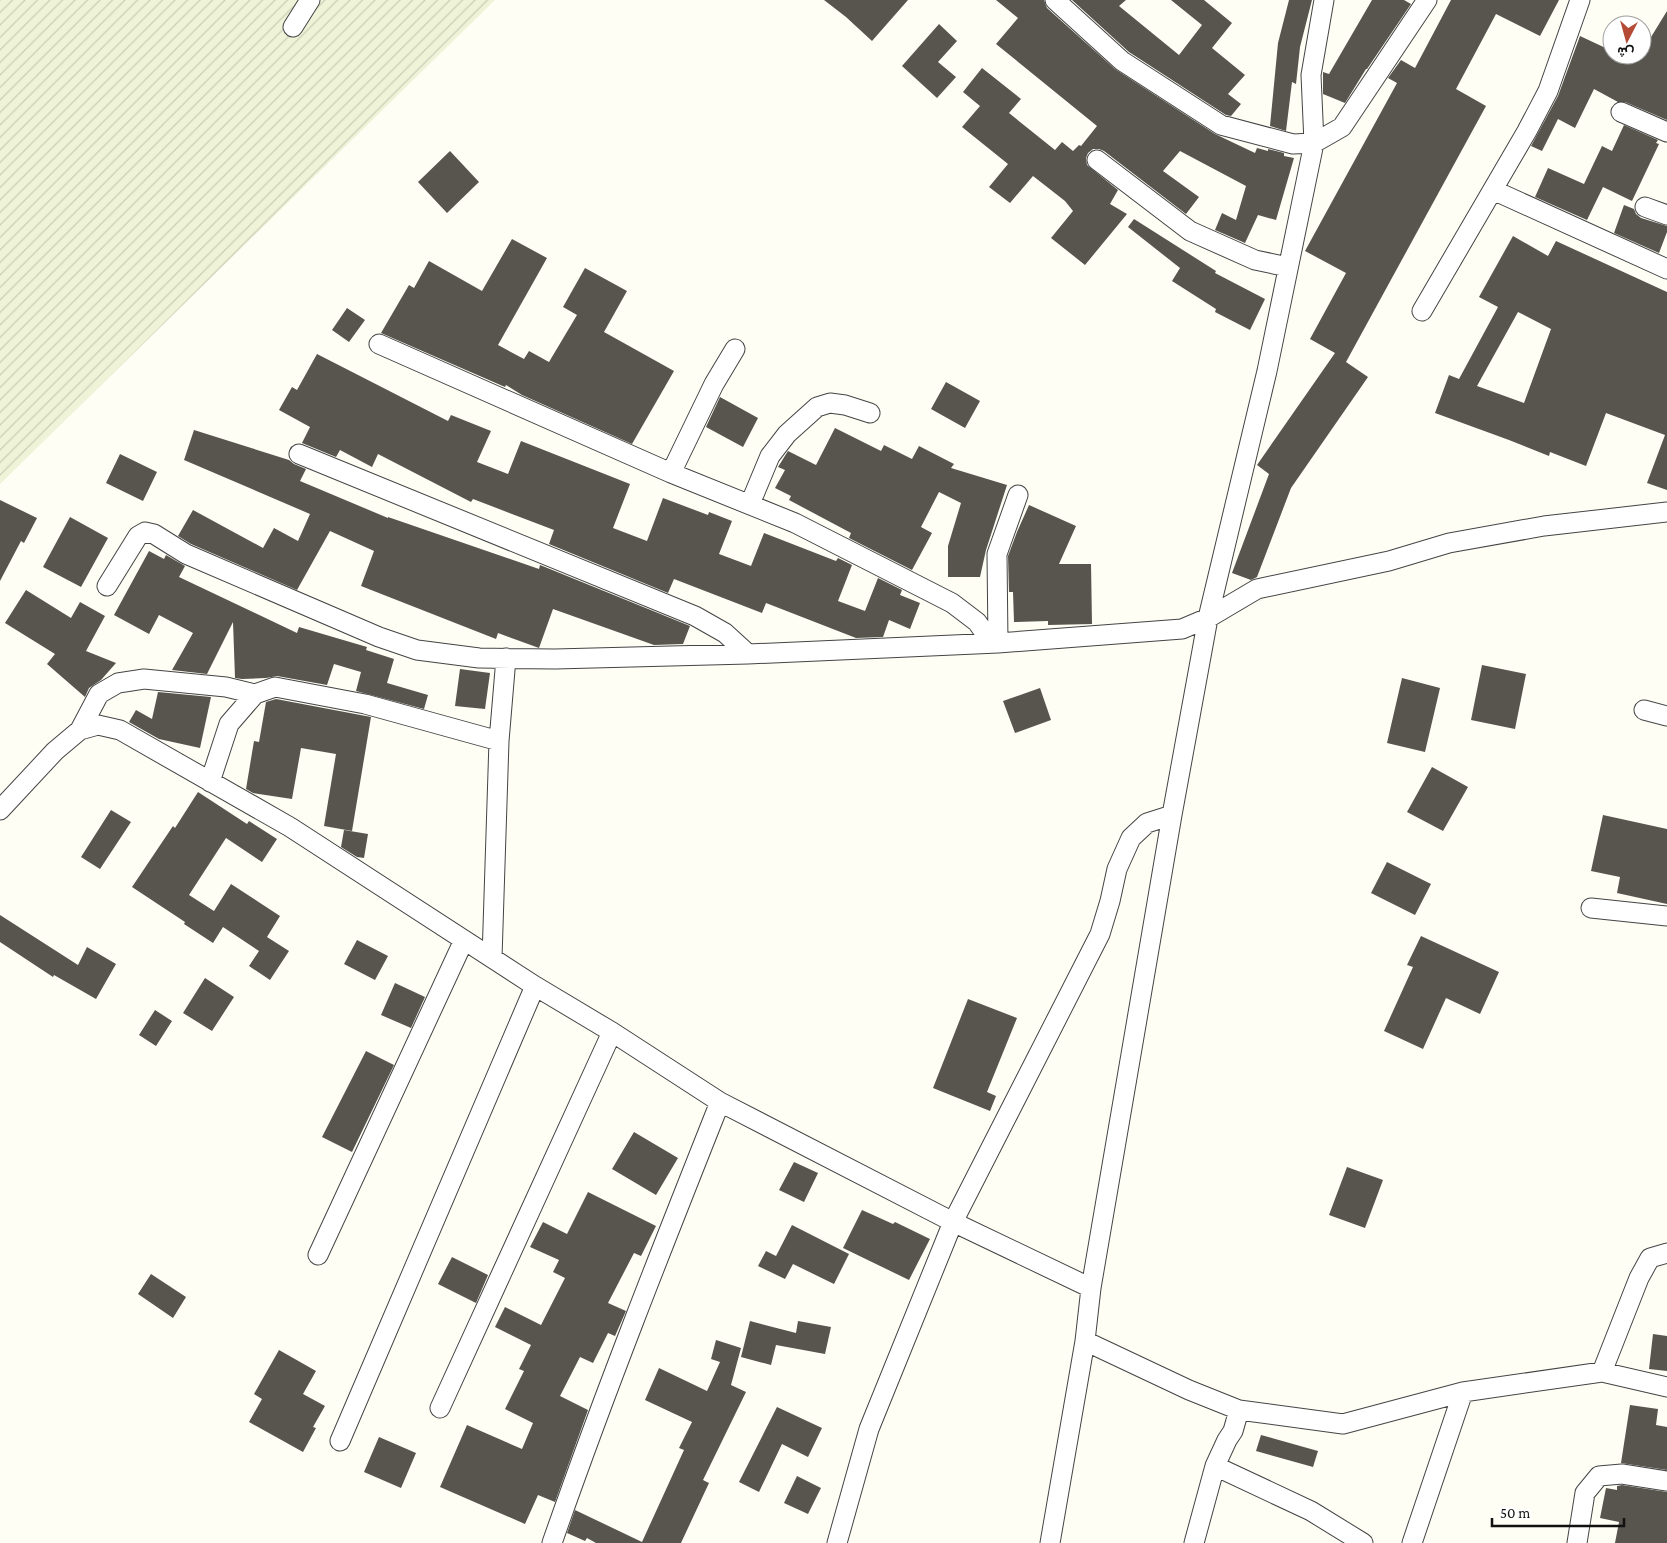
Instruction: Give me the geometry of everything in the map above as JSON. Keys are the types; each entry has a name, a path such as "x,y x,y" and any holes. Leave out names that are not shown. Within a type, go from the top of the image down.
{"street":[{"path":"293,27 310,0"},
{"path":"1055,0 1122,61 1221,125 1293,144 1314,143 1342,126 1427,0"},
{"path":"1050,1543 1085,1341 1091,1288 1172,815 1208,618 1267,371 1314,143 1311,75 1324,0"},
{"path":"1422,311 1548,91 1580,0"},
{"path":"1621,112 1667,132"},
{"path":"1097,160 1190,231 1255,260 1288,267"},
{"path":"1493,190 1667,269"},
{"path":"1645,207 1667,215"},
{"path":"379,344 671,473 795,523 952,603 977,622 995,643"},
{"path":"671,473 714,384 735,349"},
{"path":"750,504 770,456 787,434 817,407 830,403 845,405 870,413"},
{"path":"299,454 695,616 726,633 748,654"},
{"path":"995,643 997,554 1018,495"},
{"path":"107,586 138,536 145,532 154,534 186,554 379,638 417,650 479,658 555,659 748,654 995,643 1182,629 1208,618 1257,589 1389,561 1449,543 1544,526 1667,512"},
{"path":"492,958 499,742 506,658"},
{"path":"0,810 55,752 80,730 99,694 118,683 144,678 226,686 255,694"},
{"path":"210,782 228,724 255,694 275,687 365,704 499,742"},
{"path":"1644,710 1667,716"},
{"path":"80,730 98,725 120,730 290,828 535,986 612,1032 720,1102 953,1222 1091,1288"},
{"path":"837,1543 869,1429 953,1222 1100,934 1110,901 1116,869 1131,838 1147,823 1172,815"},
{"path":"1591,908 1667,916"},
{"path":"318,1255 464,940"},
{"path":"340,1441 535,986"},
{"path":"440,1408 612,1032"},
{"path":"552,1543 584,1451 720,1102"},
{"path":"1602,1372 1639,1278 1650,1258 1667,1253"},
{"path":"1085,1341 1189,1390 1239,1410 1343,1424 1463,1392 1602,1372 1667,1388"},
{"path":"1412,1543 1463,1392"},
{"path":"1194,1543 1215,1466 1233,1431 1239,1410"},
{"path":"1215,1466 1311,1511 1363,1543"},
{"path":"1577,1543 1586,1493 1599,1476 1622,1474 1667,1481"}],"green space":[{"path":"0,0 495,0 0,484"}],"building":[{"path":"824,0 908,0 872,41"},
{"path":"996,0 1044,0 1047,8 1115,69 1215,134 1255,153 1257,148 1268,151 1268,149 1294,158 1276,220 1258,215 1245,243 1215,230 1222,213 1236,220 1246,186 1180,151 1163,171 1199,197 1186,214 1104,151 1093,149 1086,158 1087,165 1118,190 1110,204 1127,214 1085,265 1051,238 1073,211 1065,201 1033,176 1010,203 989,187 1008,164 962,127 980,106 963,92 982,68 1021,99 1009,113 1055,150 1062,142 1073,151 1079,145 1081,146 1097,126 996,44 1018,18"},
{"path":"1072,0 1126,0 1119,6 1179,55 1202,25 1171,0 1204,0 1232,23 1212,48 1245,75 1228,94 1241,104 1231,116 1226,115 1129,52"},
{"path":"1289,0 1312,0 1300,47 1296,84 1292,82 1286,131 1270,126 1278,43"},
{"path":"1372,0 1404,0 1411,4 1345,103 1323,94 1323,72 1329,74"},
{"path":"1451,0 1559,0 1540,36 1496,14 1456,89 1486,106 1346,362 1368,377 1291,488 1257,577 1251,580 1232,573 1269,474 1257,465 1335,353 1310,339 1346,273 1305,251 1397,83 1388,78 1401,60 1415,68"},
{"path":"1667,11 1667,120 1625,102 1618,102 1594,89 1575,128 1558,119 1542,151 1531,146 1558,96 1580,36 1602,46 1602,65 1652,65 1652,35"},
{"path":"939,24 957,41 938,62 956,77 937,98 902,66"},
{"path":"1624,125 1658,140 1656,143 1659,144 1632,201 1603,187 1587,220 1535,197 1548,168 1584,184 1602,146 1612,151"},
{"path":"450,151 479,182 447,213 418,182"},
{"path":"1624,205 1634,209 1641,218 1667,226 1667,232 1659,253 1614,233"},
{"path":"1134,219 1216,271 1215,273 1265,299 1250,330 1215,312 1216,309 1172,281 1180,268 1128,227"},
{"path":"1513,236 1548,256 1556,241 1667,292 1667,490 1647,483 1665,435 1606,413 1586,466 1550,452 1549,456 1435,413 1449,375 1459,379 1498,307 1479,297","holes":["1518,312 1551,329 1524,403 1477,386"]},
{"path":"512,239 547,258 498,345 524,359 529,351 549,362 577,315 563,307 585,268 627,291 604,332 674,371 632,444 522,395 506,385 505,387 381,333 409,285 414,288 429,261 482,291"},
{"path":"347,308 365,320 349,342 332,330"},
{"path":"317,354 448,421 451,415 491,431 477,462 508,474 521,441 630,484 613,528 647,541 663,498 708,515 709,512 732,521 719,554 751,566 764,533 836,561 838,558 852,565 838,601 865,611 878,578 902,590 900,595 920,603 910,629 889,620 883,637 856,638 766,603 762,613 674,579 668,593 549,544 554,530 473,499 471,502 378,454 372,467 340,450 336,457 302,443 310,427 279,410 292,387 297,390"},
{"path":"946,382 980,401 965,428 931,409"},
{"path":"720,397 758,418 743,447 706,427"},
{"path":"835,428 881,451 884,445 912,459 919,446 954,464 951,468 1007,485 986,550 980,577 948,577 948,546 961,503 939,492 921,527 932,533 912,570 849,538 851,533 789,500 791,496 775,488 785,470 778,467 788,451 816,465"},
{"path":"194,430 289,460 306,469 300,481 388,518 539,569 540,565 690,626 683,644 654,645 553,609 539,648 498,633 496,639 361,586 374,551 330,531 297,590 191,544 178,536 193,510 263,548 274,528 298,541 310,514 184,460"},
{"path":"120,454 157,472 143,501 106,483"},
{"path":"0,500 37,518 24,543 21,541 0,581"},
{"path":"1029,505 1076,526 1059,564 1091,564 1092,624 1048,625 1048,621 1014,622 1013,592 1009,592 1008,556"},
{"path":"70,517 108,538 81,587 43,567"},
{"path":"149,551 164,559 166,555 185,566 179,577 297,633 299,627 367,647 366,650 394,659 387,683 428,695 424,709 356,691 361,672 334,664 327,685 277,676 235,678 233,622 207,674 172,670 193,633 159,615 149,634 114,615"},
{"path":"26,590 71,618 80,602 105,616 86,651 116,663 101,680 89,688 85,697 47,664 55,654 5,623"},
{"path":"1482,665 1526,674 1515,729 1471,720"},
{"path":"460,669 490,673 485,709 455,706"},
{"path":"1402,678 1440,688 1425,752 1387,743"},
{"path":"1040,688 1051,720 1015,733 1003,701"},
{"path":"158,692 211,697 200,748 159,739 129,722 136,710 152,719"},
{"path":"276,699 371,717 352,831 324,826 336,754 301,748 292,799 253,793 246,789 254,741 259,742 266,702"},
{"path":"1432,767 1468,787 1443,831 1407,812"},
{"path":"198,792 247,824 249,821 277,839 262,862 226,838 189,895 214,911 231,884 280,916 267,937 289,951 270,980 249,966 259,951 223,927 213,943 132,887 173,826 175,828"},
{"path":"111,810 131,822 100,869 81,857"},
{"path":"1603,815 1667,829 1667,904 1617,893 1620,877 1591,871"},
{"path":"344,830 368,834 364,858 357,857 341,847"},
{"path":"1387,862 1431,884 1415,915 1371,893"},
{"path":"0,915 78,965 87,947 116,964 96,999 54,975 53,977 0,942"},
{"path":"1421,936 1499,972 1480,1014 1446,998 1423,1049 1384,1031 1413,967 1407,965"},
{"path":"357,940 388,956 375,980 344,964"},
{"path":"205,978 234,997 212,1031 183,1013"},
{"path":"395,983 425,997 411,1028 381,1015"},
{"path":"968,999 1017,1018 987,1092 996,1096 990,1111 933,1088"},
{"path":"155,1010 172,1021 156,1046 139,1035"},
{"path":"366,1051 394,1065 352,1152 322,1137"},
{"path":"634,1132 678,1158 656,1195 612,1169"},
{"path":"794,1162 818,1173 804,1202 779,1190"},
{"path":"1347,1167 1383,1180 1365,1228 1329,1215"},
{"path":"588,1192 656,1226 641,1256 634,1253 608,1303 626,1311 615,1336 608,1333 593,1363 580,1357 560,1396 588,1410 555,1502 538,1495 525,1524 440,1487 467,1425 522,1449 533,1423 505,1409 524,1371 519,1369 531,1345 495,1327 505,1307 541,1325 565,1278 553,1272 559,1260 530,1247 543,1222 567,1234"},
{"path":"862,1210 893,1224 895,1222 930,1239 909,1280 843,1248"},
{"path":"792,1225 849,1254 834,1284 793,1264 785,1279 758,1266 766,1251 776,1256"},
{"path":"452,1257 488,1275 476,1303 438,1284"},
{"path":"151,1274 186,1297 173,1318 138,1294"},
{"path":"750,1321 796,1333 798,1321 831,1327 825,1354 776,1345 771,1365 741,1357"},
{"path":"1653,1334 1667,1336 1667,1371 1649,1369"},
{"path":"716,1340 741,1348 731,1385 746,1392 703,1480 709,1483 681,1543 596,1543 587,1538 585,1541 567,1533 575,1510 642,1542 684,1450 679,1448 692,1422 645,1400 659,1368 707,1391 720,1362 711,1359"},
{"path":"279,1350 316,1371 303,1394 325,1406 313,1427 316,1428 303,1452 249,1422 262,1399 254,1394"},
{"path":"1630,1405 1658,1409 1656,1425 1667,1427 1667,1470 1621,1463"},
{"path":"777,1407 822,1428 808,1457 782,1444 759,1492 739,1482"},
{"path":"1261,1435 1318,1451 1313,1467 1256,1451"},
{"path":"379,1437 416,1453 401,1488 364,1472"},
{"path":"797,1476 821,1488 808,1514 784,1503"},
{"path":"1622,1485 1667,1492 1667,1543 1615,1543 1619,1522 1600,1518 1606,1488 1617,1490 1617,1486"}]}
